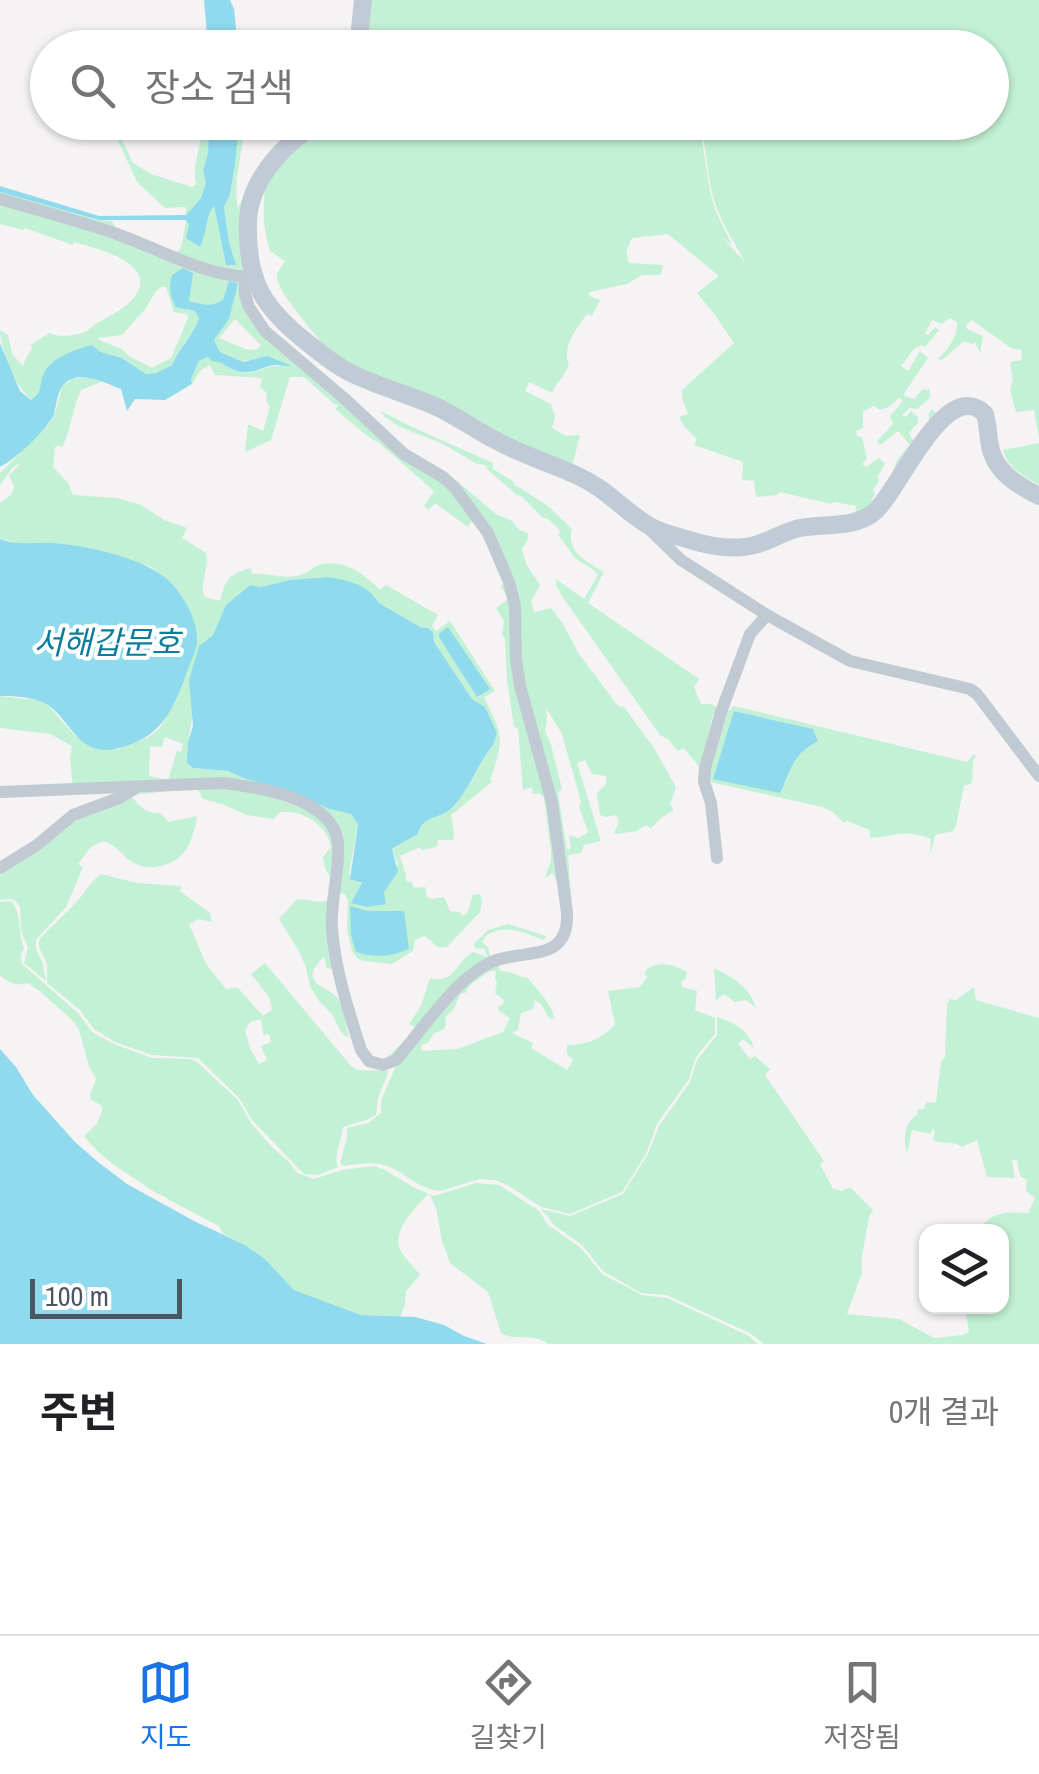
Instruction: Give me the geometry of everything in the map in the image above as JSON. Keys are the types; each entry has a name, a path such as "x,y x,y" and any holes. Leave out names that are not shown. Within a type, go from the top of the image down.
{"street":[{"path":"360,30 362,0"},
{"path":"0,792 250,786 319,811 333,827 338,844 332,908 336,957 361,1050 375,1064 383,1066 396,1060 459,985 475,972 494,961 550,948 565,936 567,913 552,802 520,686 515,606 510,582 488,532 455,488 393,445 345,398 265,331 244,294 250,276 248,231 253,195 294,140"},
{"path":"0,199 111,232 205,269 250,276"},
{"path":"250,276 286,326 348,372 443,410 513,449 602,488 681,560 767,615 850,662 977,694 1039,776"},
{"path":"644,524 694,542 730,547 758,544 800,528 858,522 885,502 932,431 966,405 985,414 990,449 1003,473 1039,496"},
{"path":"717,858 705,768 750,634 767,615"},
{"path":"0,868 38,846 73,815 135,788"}],"green space":[{"path":"365,0 1039,0 1039,439 1034,410 1016,412 1010,389 1010,362 1022,360 1021,350 1011,348 972,320 966,325 983,336 980,353 975,342 964,341 942,360 938,359 954,338 957,322 950,318 942,324 932,320 925,334 935,327 939,330 925,347 914,349 901,366 908,371 920,351 928,358 904,393 914,399 922,390 929,389 931,397 902,415 906,417 911,411 918,417 909,433 914,442 929,425 932,409 937,414 962,402 974,402 987,408 995,451 986,409 971,404 955,408 940,419 883,502 864,516 855,515 857,500 856,506 780,492 756,497 754,481 742,480 743,462 694,445 697,439 679,417 688,414 682,390 734,343 697,293 719,276 668,234 632,238 626,252 629,263 663,265 661,275 642,275 627,284 589,292 589,296 600,300 592,316 587,314 571,338 569,366 552,393 529,382 525,391 551,404 555,416 552,428 566,436 580,435 568,470 496,439 443,408 349,370 313,344 330,356 278,282 285,261 270,251 267,242 266,179 253,208 252,251 250,242 251,210 260,185 296,140 702,140 713,201 732,245 721,236 745,262 713,198 703,140 1009,140 1009,30 362,30","holes":["899,398 903,401 890,416 893,424 877,441 880,445 898,431 910,445 897,460 885,491 873,503 873,489 885,463 879,458 866,467 862,464 867,459 862,437 856,431 863,428 863,412 873,406 880,410 889,407"]},
{"path":"118,140 122,140 133,163 151,174 192,187 196,184 200,140 208,140 203,170 207,183 201,198 186,215 186,207 165,208 137,182"},
{"path":"237,140 242,140 236,188 238,209 250,179 281,140 300,140 251,194 251,272 234,273 0,198 0,192 112,221 117,230 177,253 186,220 203,240 206,219 214,203 226,265 234,257 224,207"},
{"path":"0,203 112,235 238,279 256,325 443,479 472,521 468,527 435,503 429,510 424,506 434,491 335,409 339,405 304,377 290,377 271,440 245,452 248,424 263,431 270,407 267,393 260,387 262,378 215,375 210,365 201,370 192,384 191,379 199,361 209,357 246,373 282,366 281,361 243,362 220,352 214,340 229,319 237,282 229,281 224,300 219,302 207,305 189,301 186,310 196,311 199,317 172,365 146,374 122,358 92,346 76,349 42,379 40,391 32,400 10,368 0,330 8,335 12,354 23,366 31,345 49,333 68,336 87,331 129,303 140,280 132,266 108,253 0,224","holes":["161,287 166,287 174,312 187,314 188,318 171,358 152,368 99,340 122,335","235,319 261,345 258,349 248,350 219,338"]},
{"path":"89,377 101,382 81,390 62,447 55,447 53,467 73,495 117,498 141,505 164,520 187,528 182,538 206,553 205,597 220,601 229,578 251,568 252,574 288,577 331,563 354,570 380,590 386,585 438,615 432,626 436,631 450,621 495,691 484,697 498,730 500,746 492,782 451,815 453,840 438,840 437,847 420,847 400,856 406,881 414,888 425,887 427,897 444,897 450,911 463,916 473,895 480,894 480,912 447,947 436,946 424,936 415,940 413,951 392,964 357,958 347,929 348,901 345,894 335,893 333,821 251,784 73,788 72,746 50,734 0,728 0,696 37,700 49,706 75,736 118,749 147,738 159,729 174,704 197,642 183,597 151,567 64,544 25,545 0,539 0,503 12,494 14,487 9,475 21,463 13,467 0,485 0,473 49,424 62,387 72,379","holes":["327,577 375,596 379,603 433,632 434,642 472,699 485,707 497,733 455,805 426,821 418,834 392,850 398,864 384,892 385,904 349,874 358,823 351,814 228,771 193,768 188,742 205,642 213,635 227,605 250,585 261,587","165,737 183,744 168,780 149,776 150,746 162,747"]},
{"path":"381,411 493,463 493,469 548,506 572,529 575,550 604,572 588,603 699,679 694,687 701,704 711,704 720,710 713,714 700,768 684,748 678,751 660,735 564,599 556,579 584,599 598,575 573,555 558,535 560,531 485,465 398,426"},
{"path":"1039,443 1039,485 1012,467 1003,450"},
{"path":"425,461 528,533 522,549 526,564 540,585 531,601 534,612 551,608 579,654 654,748 676,787 670,804 674,810 651,828 646,825 637,831 616,834 616,815 600,815 597,793 606,784 606,776 592,774 585,760 577,763 601,841 584,845 581,853 568,855 573,919 521,679 517,606 495,541","holes":["546,708 562,734 588,832 579,838 569,835 571,848 567,850 558,793 562,789 545,731"]},
{"path":"1000,463 1039,494 1023,485"},
{"path":"507,582 519,688 545,779 554,830 564,915 561,938 559,888 553,873 545,878 551,852 544,798 533,794 532,787 523,790 518,729 514,726 507,680 504,621 496,608 508,599 501,586"},
{"path":"734,706 967,762 974,754 972,783 964,786 956,826 953,831 935,835 930,856 931,839 906,834 870,838 870,830 844,823 822,807 706,781 727,712","holes":["735,711 812,729 818,741 797,758 785,784 713,779"]},
{"path":"196,786 250,789 318,814 333,837 332,880 323,857 331,847 329,839 312,820 288,812 280,812 274,819 247,815 203,799"},
{"path":"136,789 193,789 131,795 143,808 160,813 169,822 197,816 191,840 177,859 155,867 136,864 103,841 91,847 78,864 83,867 66,907 36,940 46,981 24,963 28,948 21,931 20,907 16,901 0,900 0,871 71,820"},
{"path":"101,874 137,883 181,886 180,891 210,913 212,922 199,919 189,924 206,964 226,989 237,987 263,1016 272,1010 269,997 251,974 265,963 351,1066 357,1070 389,1071 376,1115 343,1127 338,1167 318,1175 304,1174 253,1121 239,1098 198,1058 152,1055 115,1042 94,1029 80,1010 47,983 47,964 39,940","holes":["261,1019 263,1035 269,1034 271,1042 261,1046 267,1060 259,1064 245,1031 250,1022"]},
{"path":"297,899 330,899 337,971 327,968 324,957 313,973 317,983 338,999 349,1039 310,986 300,953 279,919"},
{"path":"11,901 17,911 24,948 22,964 78,1013 92,1032 152,1058 197,1062 238,1100 251,1123 297,1173 314,1179 374,1166 428,1194 399,1234 401,1252 420,1275 406,1291 400,1317 361,1315 294,1290 265,1259 223,1234 219,1226 153,1191 91,1144 84,1136 96,1125 103,1109 91,1100 96,1079 79,1030 28,983 13,984 0,975 0,902"},
{"path":"508,924 546,936 544,940 509,930 487,935 482,942 491,958 396,1056 385,1060 417,1028 409,1024 421,1006 430,978 450,975 473,952 488,957 484,949 475,948 474,944 488,930"},
{"path":"497,962 500,971 528,978 552,1010 554,1019 535,1000 533,1009 521,1013 518,1030 512,1033 533,1043 531,1048 567,1070 573,1060 567,1054 567,1045 594,1040 615,1024 608,991 640,987 648,976 644,975 647,969 657,965 672,965 687,972 682,987 697,991 695,1010 715,1018 715,1034 696,1057 689,1079 657,1124 646,1154 622,1192 570,1214 541,1207 495,1180 480,1179 440,1191 382,1164 340,1163 347,1128 368,1123 381,1113 381,1100 398,1061 461,985","holes":["490,971 496,971 495,993 504,1000 499,1011 510,1018 503,1032 457,1049 422,1051 421,1045 444,1029 445,1017 454,1009 460,994"]},
{"path":"714,968 745,989 756,1008 746,1000 735,1002 724,994 716,1000"},
{"path":"974,987 976,1000 1039,1018 1039,1344 764,1344 750,1333 667,1295 641,1293 603,1271 582,1245 555,1226 541,1209 570,1216 623,1194 648,1154 659,1126 690,1082 697,1060 717,1035 717,1017 749,1037 754,1048 743,1039 738,1044 750,1059 755,1056 770,1069 765,1075 824,1161 820,1164 833,1189 842,1191 850,1187 873,1210 862,1273 847,1314 899,1319 934,1338 969,1332 966,1314 1009,1314 1009,1224 984,1224 1000,1214 1028,1213 1035,1198 1026,1191 1027,1180 1020,1176 1017,1160 1012,1160 1015,1178 987,1177 977,1140 962,1147 933,1140 933,1129 930,1134 912,1130 907,1153 907,1127 926,1102 936,1103 945,1057 947,1004 950,999 956,1000"},
{"path":"476,1183 499,1185 539,1211 548,1225 581,1248 602,1274 642,1295 667,1298 749,1336 758,1344 548,1344 537,1338 501,1333 488,1292 450,1263 429,1194 434,1196"}],"water":[{"path":"204,0 230,0 236,30 207,30"},
{"path":"208,140 237,140 230,194 224,207 236,265 226,265 214,205 200,247 186,238 186,220 99,220 0,192 0,186 99,216 186,215 201,198"},
{"path":"183,268 193,273 189,301 207,305 219,302 229,281 238,283 229,319 214,340 220,352 243,362 267,356 292,366 275,365 242,372 208,357 199,361 192,384 165,400 135,399 127,411 121,389 90,378 74,378 62,387 52,418 42,431 0,467 0,343 20,391 31,400 39,393 50,365 70,352 92,345 146,374 156,373 172,365 199,318 195,311 176,307 172,299 172,275"},
{"name":"서해갑문호","path":"0,539 66,544 110,553 152,569 176,588 192,615 197,643 174,704 145,738 108,750 95,748 80,740 46,704 0,696"},
{"path":"327,577 363,587 379,603 433,632 434,642 472,699 485,707 497,733 454,805 426,821 418,834 392,849 398,872 384,892 386,904 367,907 351,903 362,883 350,879 358,824 351,814 228,771 193,768 187,763 193,726 189,680 199,646 213,635 226,605 250,585 261,587"},
{"path":"448,627 490,689 477,697 439,637"},
{"path":"734,711 813,729 818,741 798,757 780,793 713,779"},
{"path":"350,906 367,911 404,911 409,949 383,956 356,952"},
{"path":"0,1049 33,1095 98,1162 127,1184 245,1245 265,1259 294,1290 361,1315 415,1317 444,1325 487,1344 0,1344"}]}
